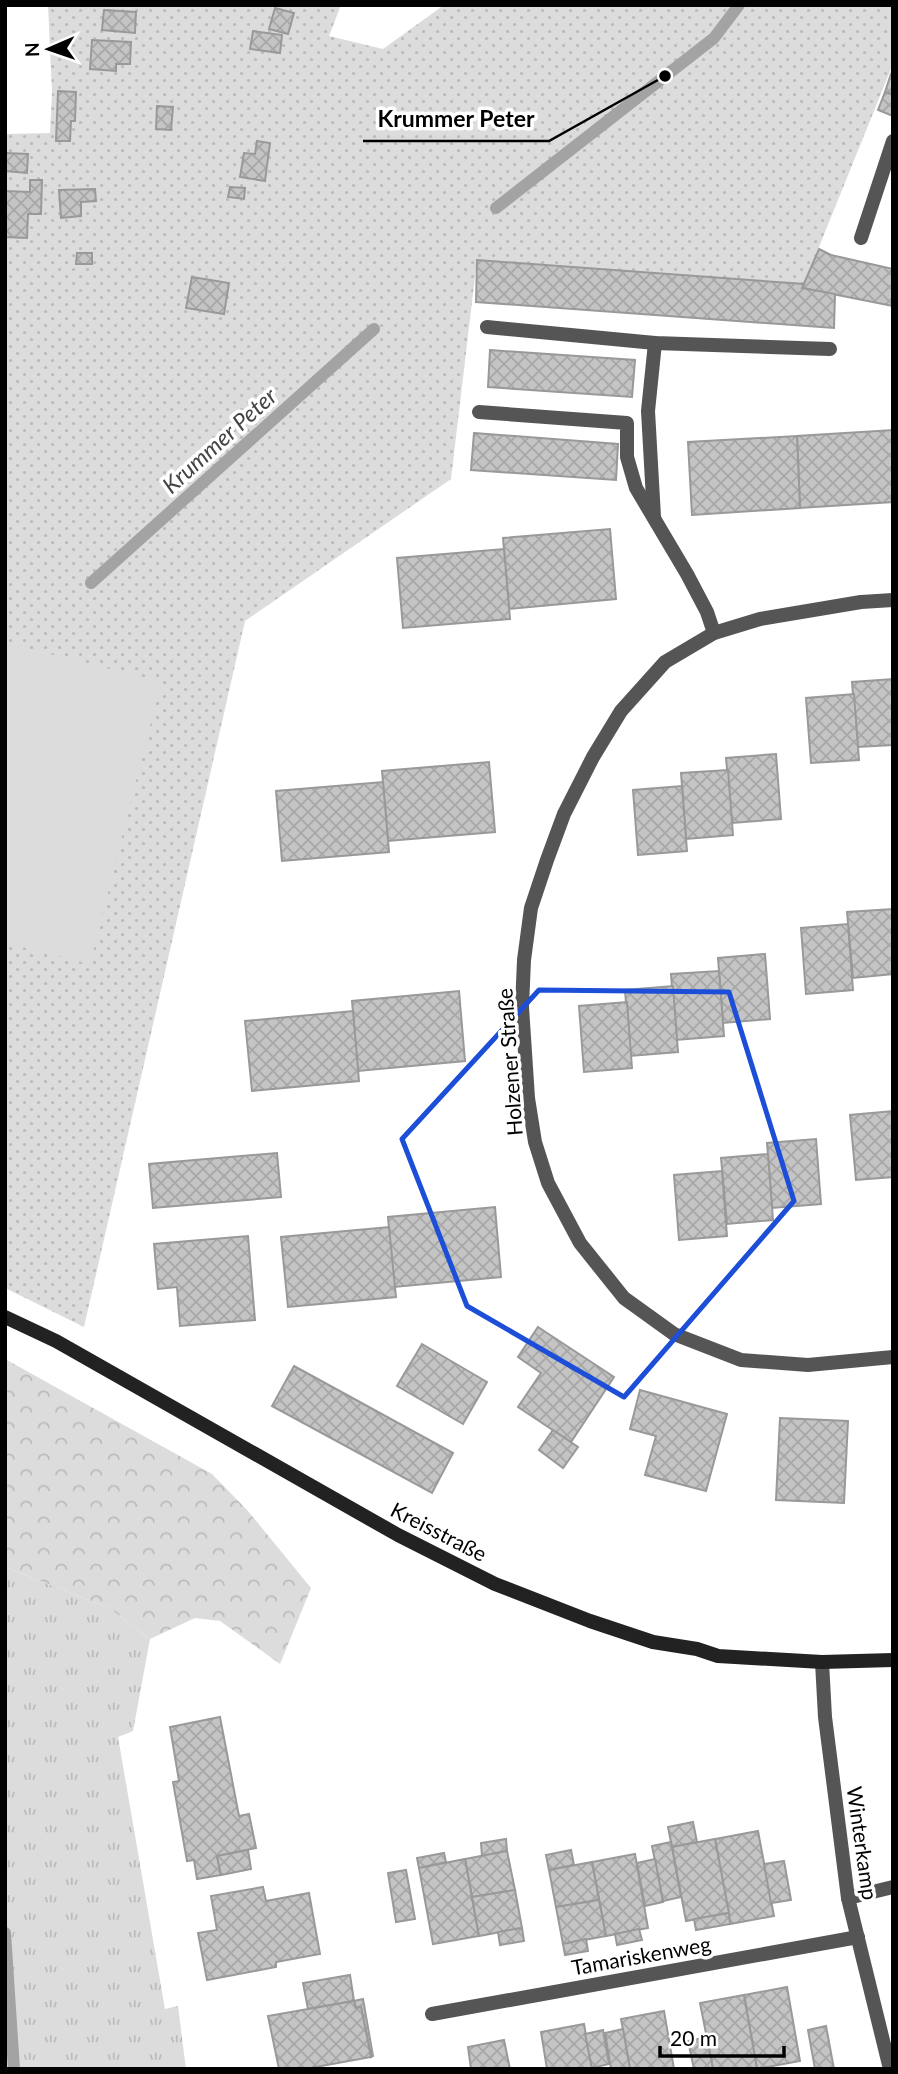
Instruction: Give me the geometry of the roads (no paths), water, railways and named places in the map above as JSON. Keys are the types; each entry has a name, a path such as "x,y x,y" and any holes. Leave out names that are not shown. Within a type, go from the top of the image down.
{"main road":[{"name":"Kreisstraße","path":"5,1317 56,1341 398,1535 495,1584 590,1621 653,1642 697,1649 718,1656 822,1662 893,1660"}],"street":[{"path":"861,238 893,141"},
{"path":"487,327 655,343 830,349"},
{"path":"654,518 648,411 655,343"},
{"path":"479,412 627,423 627,457 636,488 687,574 707,612 714,633"},
{"name":"Holzener Straße","path":"893,600 861,602 760,619 714,633 665,662 621,711 593,757 570,803 531,908 522,1007 528,1098 535,1142 548,1183 580,1244 624,1298 674,1334 741,1360 808,1365 893,1357"},
{"name":"Winterkamp","path":"822,1662 825,1717 848,1898 890,2069"},
{"path":"848,1898 893,1887"},
{"name":"Tamariskenweg","path":"432,2014 858,1937"}],"waterway":[{"name":"Krummer Peter","path":"496,208 714,38 739,5"},
{"name":"Krummer Peter","path":"91,583 374,329"},
{"name":"Krummer Peter","path":"5,1933 14,2069"}],"place":[{"name":"Krummer Peter","path":"665,76"}]}
